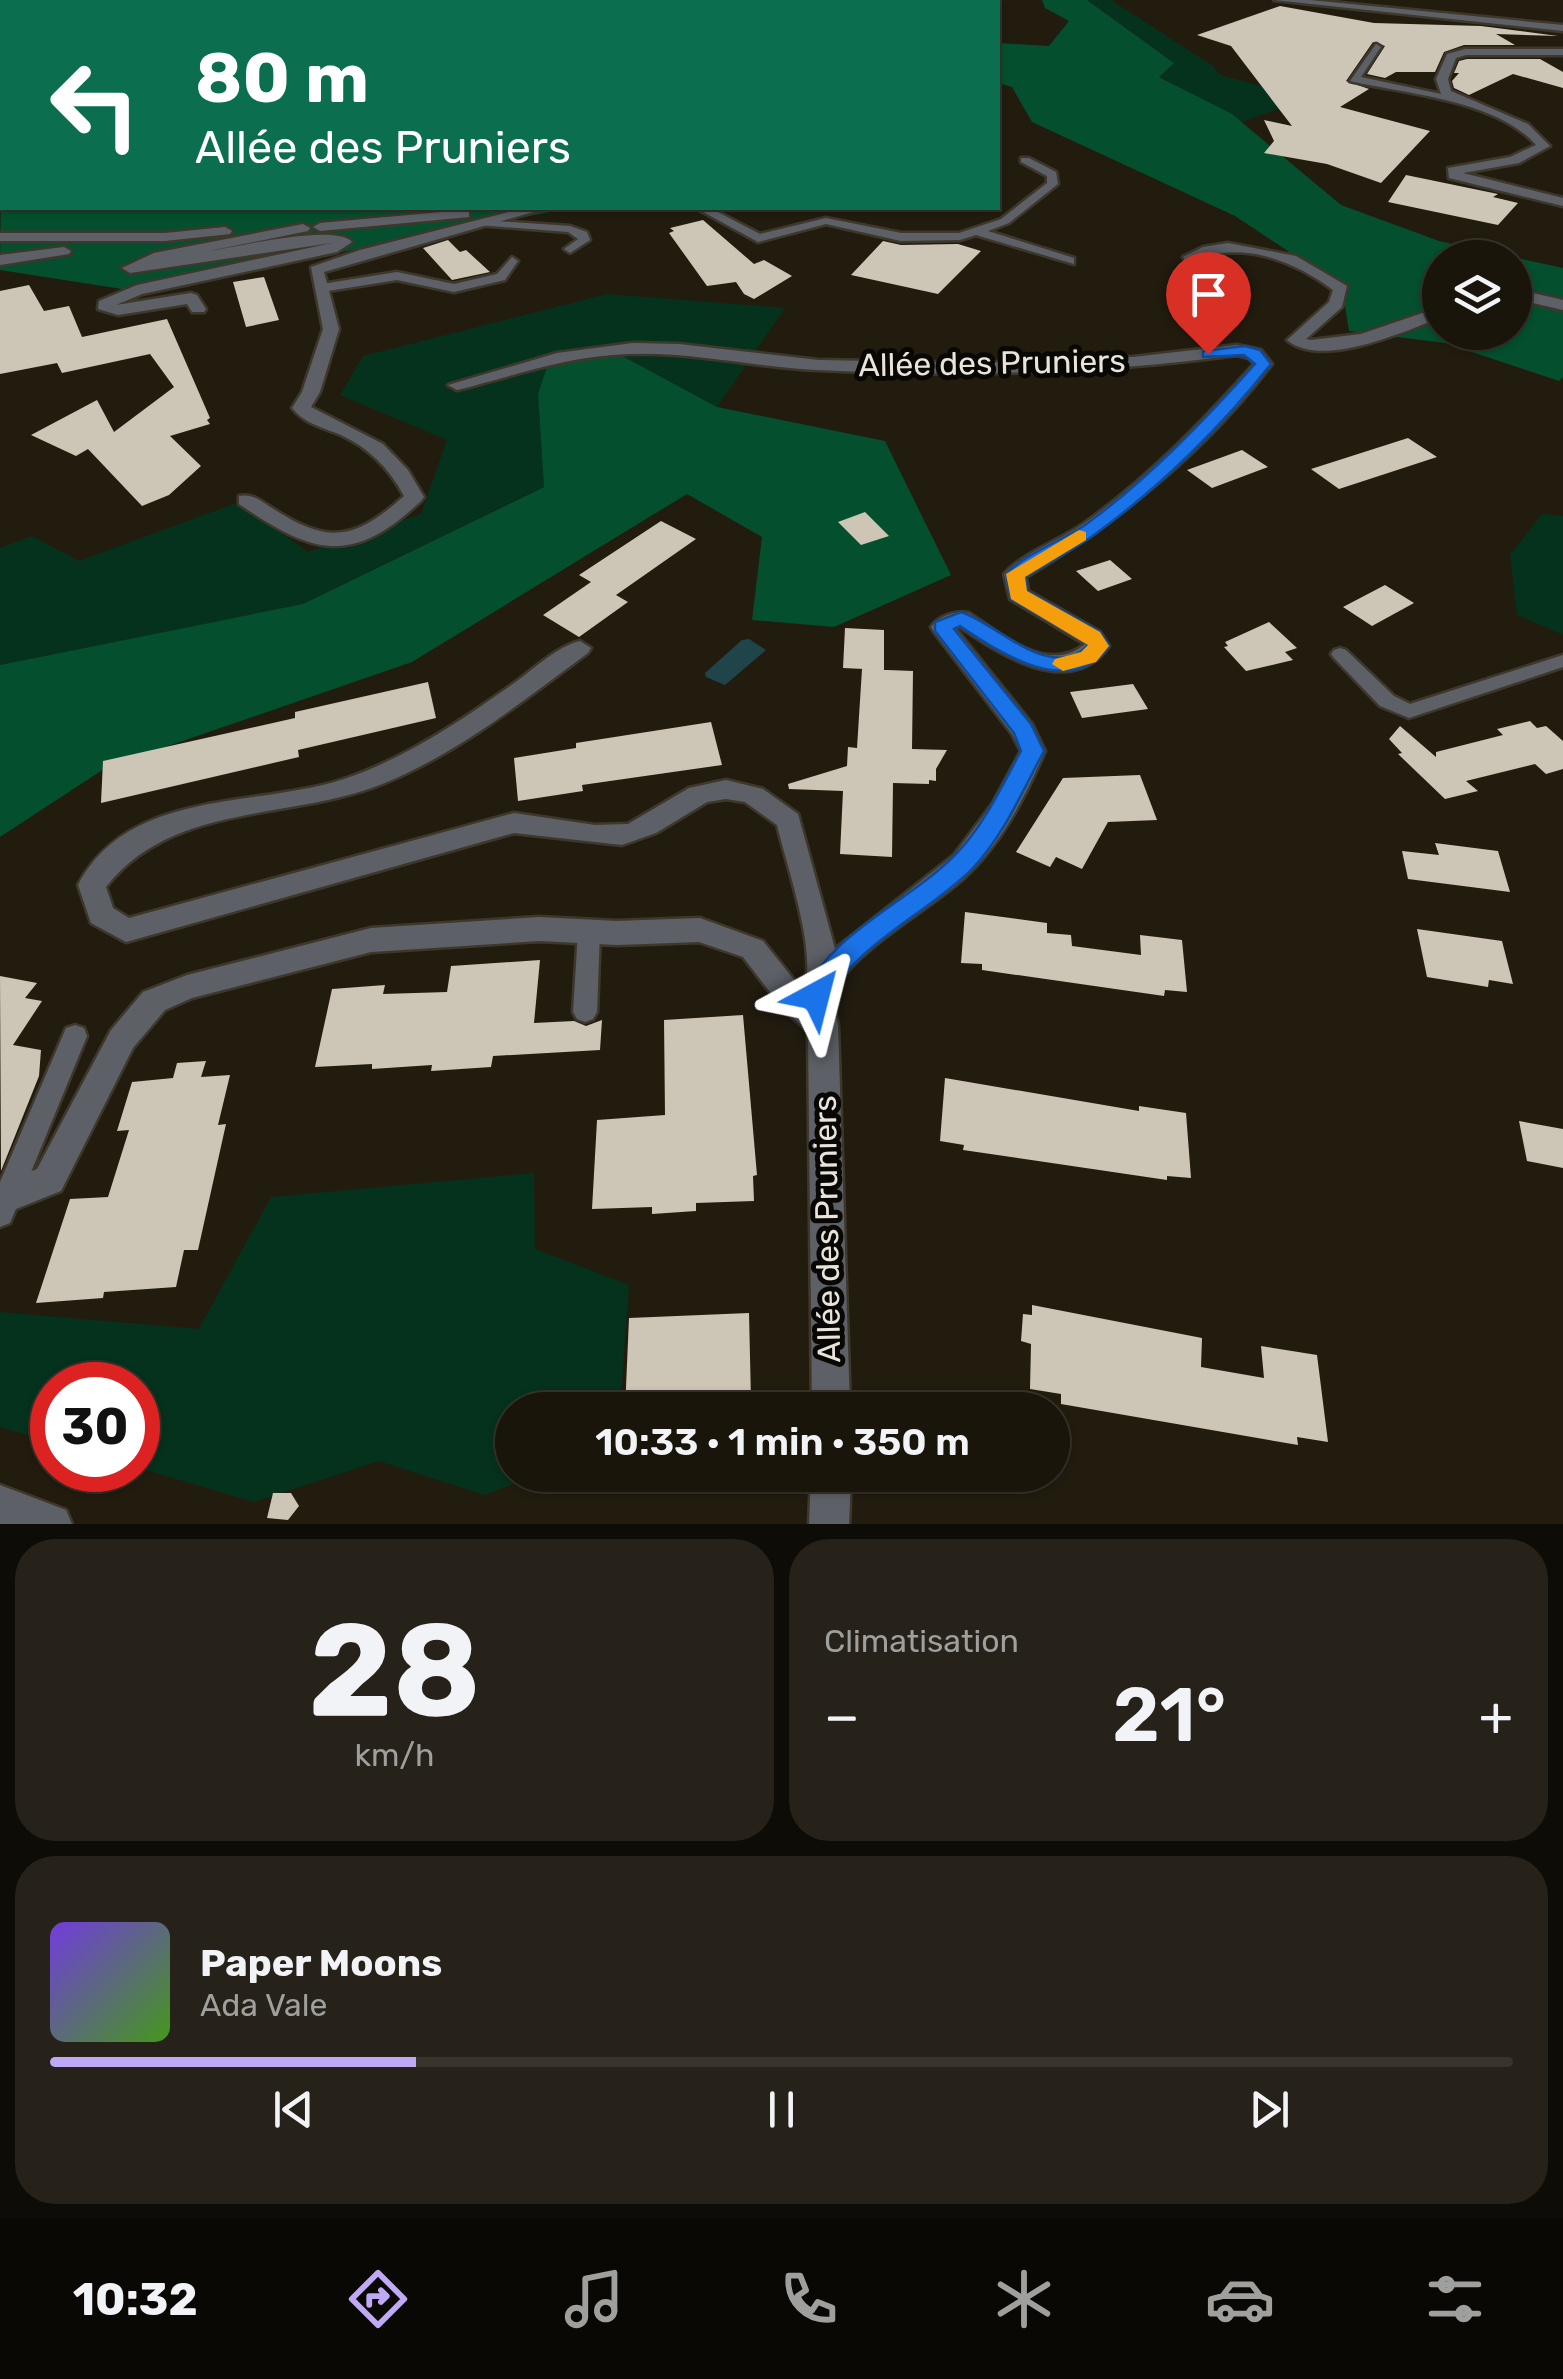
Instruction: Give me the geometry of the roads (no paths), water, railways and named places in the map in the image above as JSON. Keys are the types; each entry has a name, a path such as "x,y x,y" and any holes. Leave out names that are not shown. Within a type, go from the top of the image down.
{"street":[{"path":"1279,0 1563,28"},
{"path":"1376,47 1354,79 1462,101 1518,122 1536,134 1544,146 1514,160 1453,171 1454,175 1563,202"},
{"path":"1462,101 1443,88 1450,56 1485,50 1563,52"},
{"path":"0,237 112,238 303,228 485,210"},
{"path":"246,500 293,532 322,542 354,540 394,518 414,497 399,466 360,436 309,417 301,408 331,329 315,272 324,265 533,210"},
{"path":"198,309 190,298 118,310 106,309 105,304 137,290 345,242 341,238 319,239 130,268 154,258 303,228"},
{"path":"0,260 74,249 112,238"},
{"path":"1200,298 1213,280 1194,266 1191,257 1234,250 1266,252 1326,276 1342,290 1336,304 1295,340 1305,346 1351,342 1422,318"},
{"path":"1532,298 1563,305"},
{"name":"Allée des Pruniers","path":"457,385 562,355 607,349 661,348 849,366 1054,368 1237,350 1260,358 1263,364 1220,413 1122,504 1089,530 1015,574 1018,594 1092,637 1098,646 1089,657 1074,663 1040,662 1002,645 961,618 942,627 1023,730 1033,751 1002,809 964,862 848,954 822,981 816,996 822,1025 831,1392"},
{"path":"580,648 468,728 354,786 294,802 222,810 163,823 105,864 92,885 101,915 126,930 514,823 539,822 590,834 626,834 642,829 689,798 728,789 744,790 777,807 790,821 820,946 822,981"},
{"path":"3,1205 49,1180 122,1039 154,1001 187,987 371,940 539,929 700,930 753,949 793,1000 822,1025"},
{"path":"829,1524 830,1492"},
{"path":"0,1506 52,1524"}],"lane":[{"path":"706,210 758,238 816,222 918,239 980,232 1018,214 1053,184 1052,174 1025,160"},
{"path":"482,224 570,229 583,234 584,240 570,248"},
{"path":"980,232 1070,261"},
{"path":"322,288 397,276 454,288 501,277 512,261"},
{"path":"1340,654 1387,701 1409,710 1563,660"},
{"path":"585,1012 589,932"},
{"path":"3,1205 75,1036"}],"water":[{"path":"749,639 766,650 725,685 706,677 705,673 742,640"}]}
